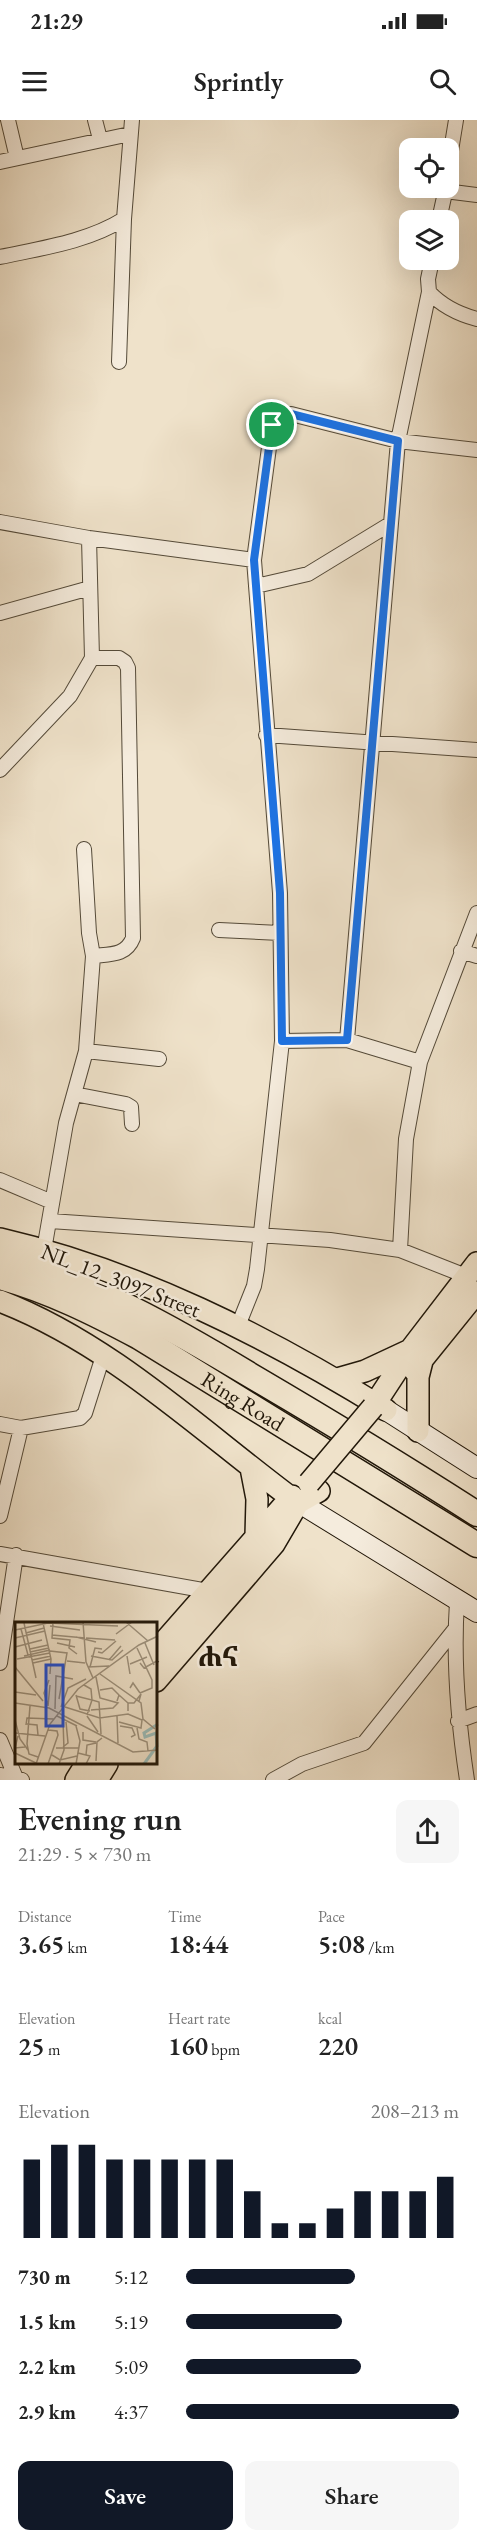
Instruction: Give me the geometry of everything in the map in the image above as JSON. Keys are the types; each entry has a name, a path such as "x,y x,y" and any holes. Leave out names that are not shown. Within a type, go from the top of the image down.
{"highway":[{"name":"Ring Road","path":"0,1258 53,1274 142,1313 364,1442 477,1514"},
{"name":"Ring Road","path":"0,1277 39,1288 88,1310 139,1337 477,1545"}],"main road":[{"name":"NL_12_3097 Street","path":"0,1239 44,1250 157,1290 239,1327 337,1379 379,1409"},
{"path":"158,1649 256,1536 294,1500 314,1487 379,1409 473,1277"},
{"path":"0,1301 75,1337 104,1356 294,1500"},
{"path":"337,1379 417,1353"},
{"path":"417,1353 418,1431"},
{"path":"251,1468 257,1499 256,1536"},
{"path":"158,1679 262,1558 294,1500"},
{"path":"76,1780 85,1765"},
{"path":"97,1780 105,1765"}],"street":[{"path":"8,120 17,158"},
{"path":"95,120 100,139"},
{"path":"453,138 456,120"},
{"path":"0,162 100,139 131,127 124,219 119,362"},
{"path":"459,192 477,195"},
{"path":"0,257 82,239 104,232 124,219"},
{"path":"347,1040 369,804 371,741 398,441 429,292 431,270"},
{"path":"429,292 438,302 462,315 477,319"},
{"path":"239,1327 254,1286 282,1041 280,893 254,560 272,425 280,416 291,414 398,441 477,450"},
{"path":"0,522 89,538 254,560"},
{"path":"256,586 308,574 390,524"},
{"path":"0,770 70,696 92,658 89,538"},
{"path":"0,613 90,588"},
{"path":"92,658 119,658 125,662 128,669 133,938 129,947 122,952 93,956"},
{"path":"266,735 477,750"},
{"path":"44,1250 51,1202 74,1094 86,1052 93,956 88,933 84,849"},
{"path":"400,1250 406,1139 420,1062 477,913"},
{"path":"219,930 280,933"},
{"path":"461,951 477,956"},
{"path":"282,1041 347,1040 420,1062"},
{"path":"86,1052 159,1059"},
{"path":"74,1094 126,1104 131,1107 132,1125"},
{"path":"0,1180 51,1202"},
{"path":"50,1221 330,1240 400,1250 473,1277"},
{"path":"0,1424 21,1428 80,1418 85,1413 104,1356"},
{"path":"379,1409 477,1468"},
{"path":"0,1516 21,1428"},
{"path":"294,1500 457,1602 477,1612"},
{"path":"0,1554 16,1555 208,1591"},
{"path":"0,1663 16,1555"},
{"path":"457,1602 455,1629 458,1721 467,1780"},
{"path":"273,1780 302,1764 363,1743 455,1629"},
{"path":"458,1721 477,1714"},
{"path":"0,1740 18,1779"},
{"path":"0,1775 18,1779"}],"district":[{"name":"ሐና","path":"218,1656"}],"route":[{"path":"291,414 398,441 371,741 369,804 347,1040 282,1041 280,893 254,560 272,425 280,416 291,414"}]}
